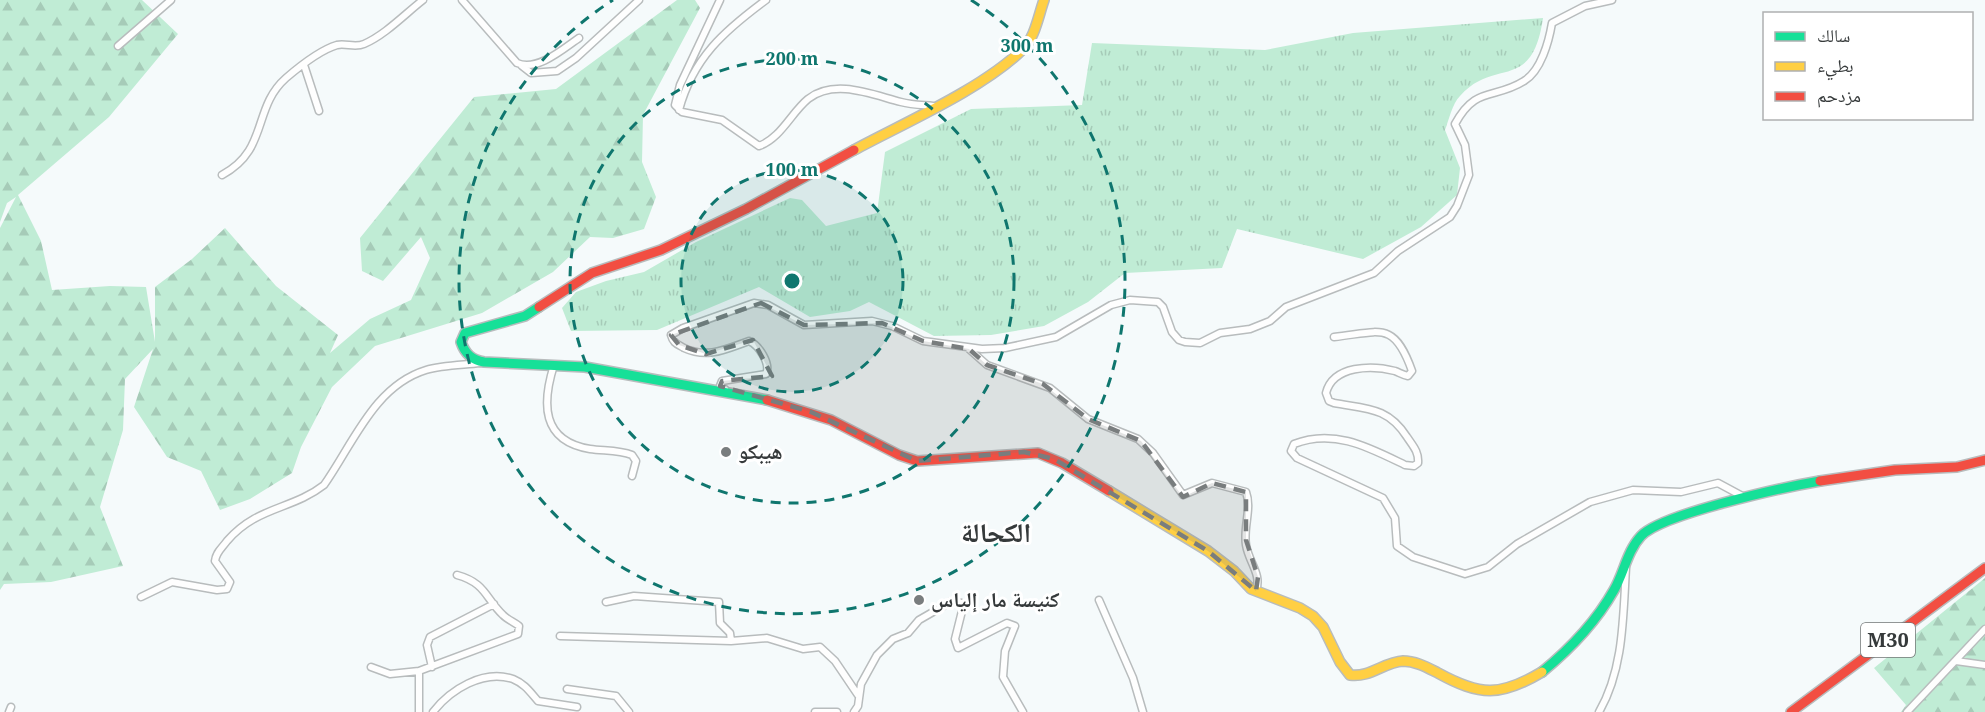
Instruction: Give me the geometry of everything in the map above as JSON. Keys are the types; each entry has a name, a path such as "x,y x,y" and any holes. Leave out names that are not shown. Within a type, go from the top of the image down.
{"main road":[{"path":"1044,0 1032,36 1022,50 974,85 746,209 661,250 592,273 525,316 465,333 461,342 463,349 472,360 484,362 585,367 731,392 810,412 850,428 899,455 917,461 1024,452 1054,459 1209,551 1256,591 1300,608 1313,616 1323,627 1340,662 1350,675 1363,676 1399,660 1417,664 1466,688 1497,692 1524,682 1567,651 1604,606 1616,587 1634,542 1652,527 1745,498 1818,480 1909,469 1954,469 1985,460"},
{"name":"M30","path":"1791,712 1985,568"},
{"name":"M30","path":"1805,712 1985,577"}],"street":[{"path":"118,46 171,0"},
{"path":"222,174 232,169 249,152 255,143 273,95 287,78 304,64 337,45 363,45 423,0"},
{"path":"462,0 520,64 531,73 557,71 576,58 639,0"},
{"path":"720,0 680,85 675,105 679,111 722,120 759,146 779,131 809,99 821,92 838,88 904,103 934,106"},
{"path":"679,111 686,85 706,52 735,23 766,0"},
{"path":"731,392 720,387 720,383 758,378 768,370 756,344 749,341 706,354 679,345 674,342 671,335 683,328 754,303 768,305 804,325 872,321 923,341 969,349 996,349 1050,339 1111,304 1140,300 1152,300 1163,307 1172,332 1179,340 1200,343 1220,333 1250,329 1270,321 1286,307 1374,273 1398,251 1450,217 1457,206 1469,175 1466,145 1455,124 1464,107 1481,96 1527,80 1549,44 1552,23 1585,6 1612,0"},
{"path":"520,64 529,65 548,58 579,38"},
{"path":"304,64 319,111"},
{"path":"1334,337 1382,332 1392,335 1399,343 1412,371 1408,376 1378,369 1354,370 1336,376 1326,393 1329,401 1334,403 1382,412 1394,419 1417,452 1418,463 1414,466 1405,465 1352,440 1336,437 1294,444 1291,451 1297,458 1383,498 1395,518 1397,546 1413,557 1465,574 1483,569 1517,544 1575,510 1633,490 1681,492 1718,483 1726,485 1745,498"},
{"path":"969,349 987,365 1050,388 1088,419 1138,439 1153,453 1182,495 1215,483 1246,492 1249,502 1246,540 1258,577 1256,591"},
{"path":"141,597 172,582 217,590 227,589 230,582 215,561 217,553 249,521 270,509 314,492 324,485 374,406 406,380 425,370 484,362"},
{"path":"554,365 547,388 548,419 553,429 581,447 632,455 636,461 632,476"},
{"path":"1599,712 1610,692 1618,658 1627,558"},
{"path":"371,667 390,674 419,671 518,634 519,626 501,614 480,585 458,575"},
{"path":"606,602 633,596 720,602 722,607 720,623 730,633 731,641"},
{"path":"1100,600 1133,678 1143,712"},
{"path":"854,712 858,706 858,695 867,668 889,643 908,633 919,620 944,603 952,601 961,603 963,607 955,639 958,648 1007,623 1015,626 1005,651 1003,677 1023,712"},
{"path":"432,667 427,645 430,637 494,604"},
{"path":"1907,712 1985,629"},
{"path":"560,636 731,641 766,638 803,650 820,647 835,661 858,695"},
{"path":"1956,661 1985,665"},
{"path":"419,671 419,712"},
{"path":"433,712 459,687 502,677 512,679 527,687 538,701 577,707"},
{"path":"567,689 616,696 629,712"},
{"path":"815,712 837,712"}],"highlighted area":[{"path":"761,303 804,325 882,323 923,341 969,349 987,365 1043,384 1088,419 1141,441 1183,497 1212,483 1246,492 1246,540 1258,577 1256,591 1208,551 1054,459 1024,452 917,461 811,412 720,386 722,381 772,376 753,340 706,354 679,345 671,335"}],"green space":[{"path":"0,0 142,0 178,34 109,117 18,195 41,241 52,290 110,286 146,287 155,342 155,287 192,259 225,228 276,286 338,335 330,353 370,319 411,300 430,258 421,237 383,281 362,271 360,238 474,97 556,89 677,0 695,0 700,8 643,115 642,162 656,197 644,229 613,238 590,237 553,272 482,313 375,346 332,387 301,447 292,473 250,499 220,510 201,471 167,457 134,407 153,349 125,379 123,430 100,507 123,566 51,582 4,584 0,590 0,228 16,197 7,203 0,222"},
{"path":"1543,18 1538,42 1530,57 1521,66 1473,84 1455,103 1445,130 1460,168 1457,195 1421,227 1363,259 1237,229 1222,268 1125,273 1088,302 1044,326 991,335 934,336 869,302 850,311 810,317 759,287 657,330 571,331 562,308 576,292 606,281 644,272 696,242 790,198 802,200 826,226 877,213 885,152 971,109 1082,105 1092,43 1265,50 1353,33"},
{"path":"1985,578 1985,712 1901,712 1906,705 1874,668"}],"traffic: fast":[{"path":"539,307 525,316 465,333 461,342 465,350 469,356 484,362 585,367 767,400"},
{"path":"1542,672 1563,654 1591,624 1607,602 1629,555 1641,536 1672,519 1725,502 1820,481"}],"traffic: slow":[{"path":"854,150 964,92 1005,64 1030,40 1044,0"},
{"path":"1109,491 1208,551 1234,571 1251,589 1300,608 1313,616 1323,627 1340,662 1350,675 1364,674 1396,662 1408,661 1422,665 1466,686 1490,690 1514,686 1542,672"}],"traffic: jam":[{"path":"539,307 592,273 661,250 746,209 854,150"},
{"path":"767,400 831,420 899,455 917,461 1038,453 1062,463 1109,491"},
{"path":"1820,481 1895,470 1957,467 1985,460"},
{"path":"1791,712 1985,568"}],"place":[{"name":"هيبكو","path":"726,452"},
{"name":"كنيسة مار إلياس","path":"919,600"}],"district":[{"name":"الكحالة","path":"996,533"}]}
